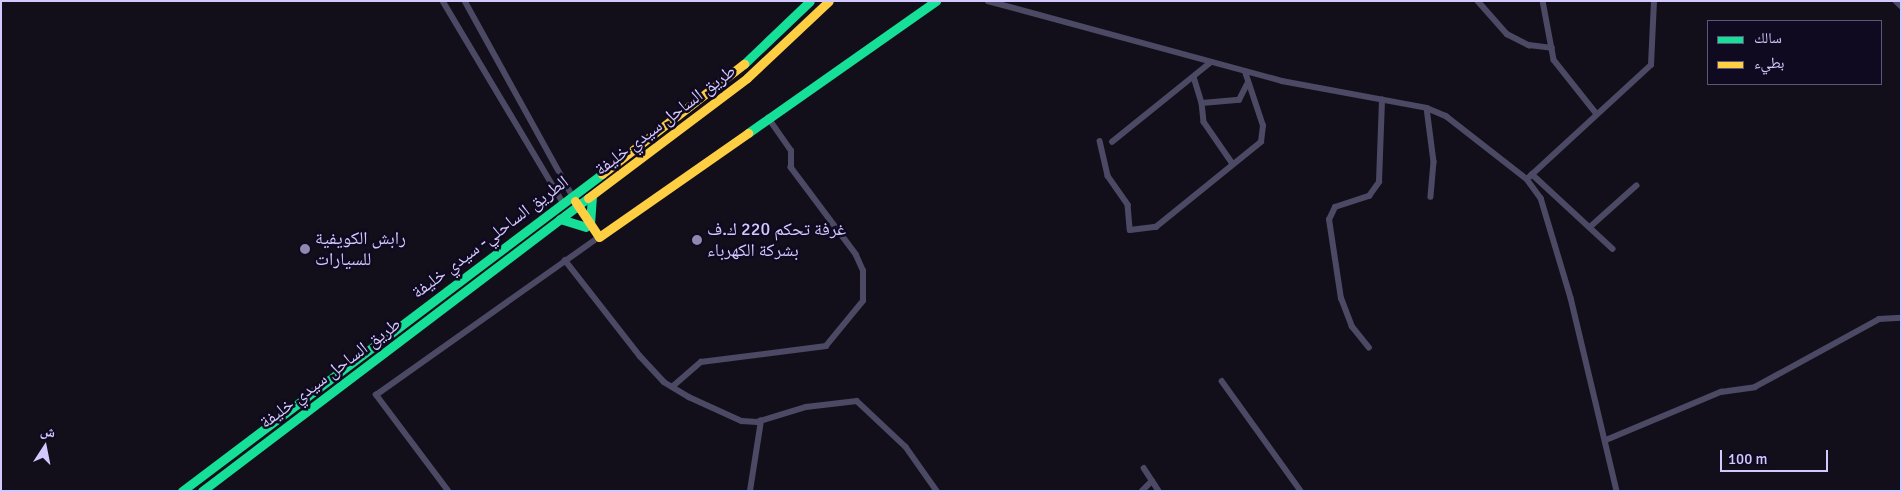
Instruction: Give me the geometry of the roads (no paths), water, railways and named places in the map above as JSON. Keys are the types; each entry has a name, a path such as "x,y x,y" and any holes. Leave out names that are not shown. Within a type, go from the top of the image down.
{"main road":[{"name":"الطريق الساحلي- سيدي خليفة","path":"182,491 562,201 735,72 810,1"},
{"name":"طريق الساحل سيدي خليفة","path":"202,491 747,78 829,1"},
{"path":"560,220 592,230 768,118 936,1"},
{"path":"572,195 574,209"},
{"path":"592,196 592,230"},
{"path":"562,201 574,209 592,230"}],"street":[{"path":"443,1 562,201"},
{"path":"465,1 572,195"},
{"path":"988,1 1244,72 1427,108 1446,116 1529,177 1590,227 1613,249"},
{"path":"1478,1 1507,34 1529,45 1552,48"},
{"path":"1543,1 1554,60 1596,114"},
{"path":"1529,177 1651,65 1654,1"},
{"path":"1896,1 1901,6"},
{"path":"1112,142 1210,63"},
{"path":"1100,141 1108,176 1128,205 1130,230 1156,228 1263,137 1244,72"},
{"path":"1194,77 1202,103 1204,122 1233,164"},
{"path":"1202,103 1239,100 1248,84"},
{"path":"1369,348 1352,327 1341,299 1329,220 1335,207 1369,196 1379,182 1382,100"},
{"path":"1427,108 1434,162 1431,197"},
{"path":"672,387 700,362 826,346 863,301 863,271 856,255 791,168 791,150 768,118"},
{"path":"1529,177 1541,198 1547,218 1606,440 1617,491"},
{"path":"1590,227 1636,186"},
{"path":"448,491 376,395 565,260 592,230"},
{"path":"565,260 640,356 672,387 731,416 761,421 806,407 856,401 906,447 937,491"},
{"path":"1606,440 1721,392 1756,387 1879,318 1901,318"},
{"path":"1222,381 1301,491"},
{"path":"750,491 761,421"},
{"path":"1144,468 1159,491"},
{"path":"1142,491 1152,481"}],"place":[{"name":"غرفة تحكم 220 ك.ف بشركة الكهرباء","path":"697,240"},
{"name":"رابش الكويفية للسيارات","path":"305,249"}]}
